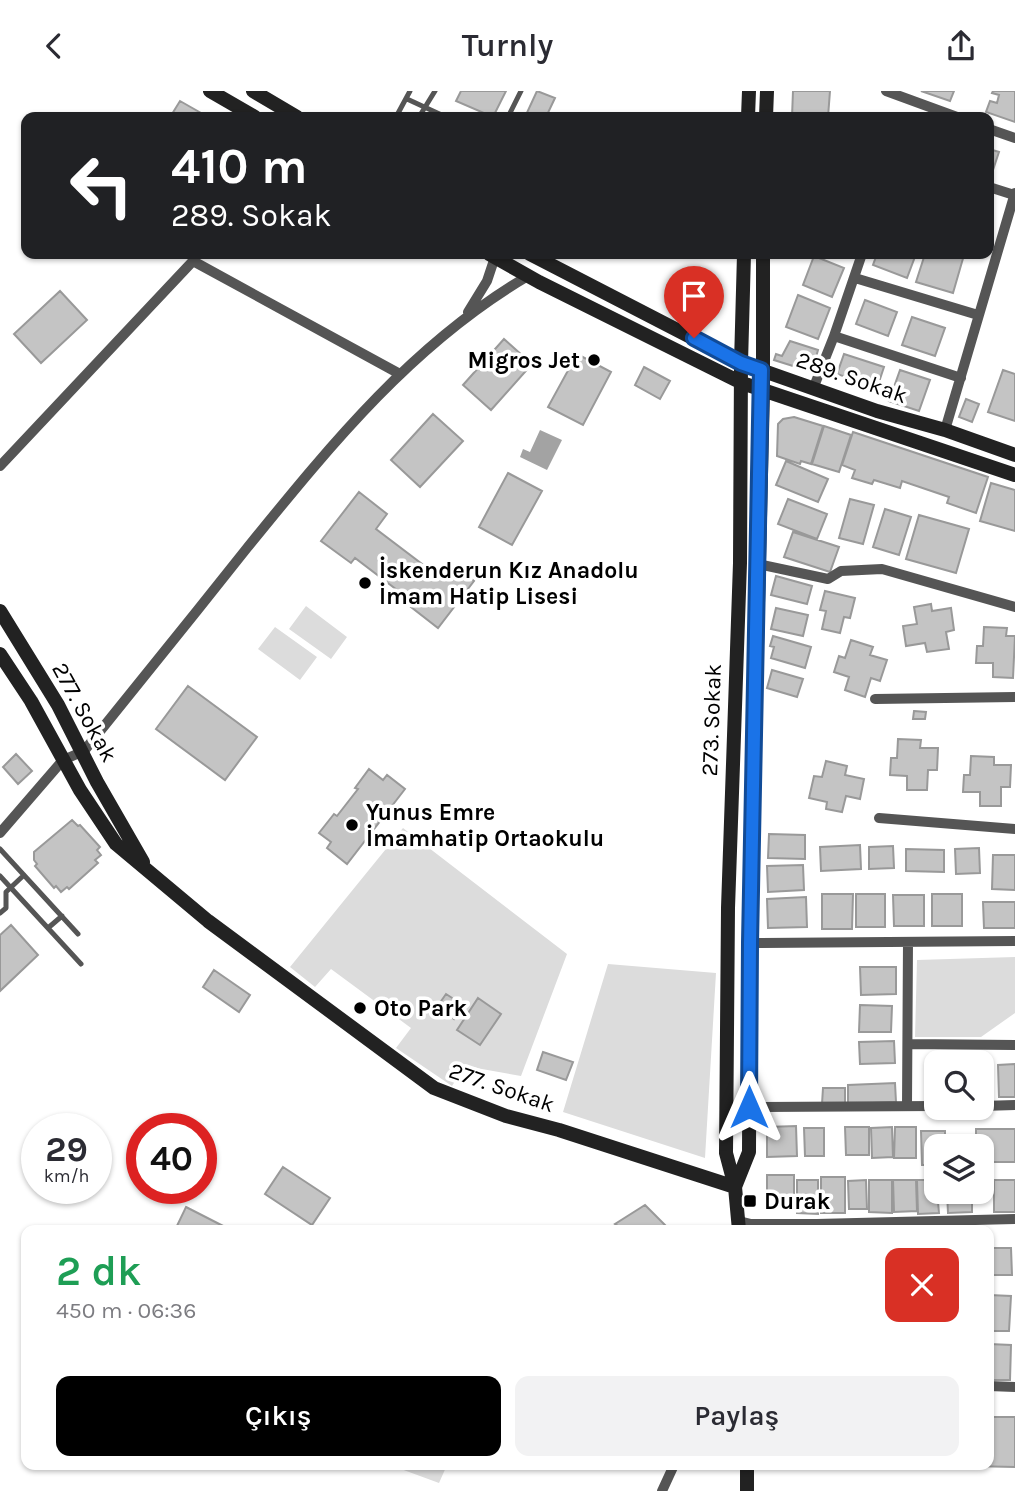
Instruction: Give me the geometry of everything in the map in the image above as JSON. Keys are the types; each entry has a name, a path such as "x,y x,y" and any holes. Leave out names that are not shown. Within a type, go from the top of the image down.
{"street":[{"path":"210,91 246,112"},
{"path":"253,91 289,112"},
{"path":"748,112 749,91"},
{"path":"766,91 766,112"},
{"path":"886,91 943,112"},
{"path":"922,112 924,105"},
{"path":"994,131 1015,138"},
{"path":"994,188 1015,194 994,248"},
{"path":"467,314 487,281 491,259"},
{"path":"499,259 527,276 742,383 1015,475"},
{"name":"289. Sokak","path":"540,259 741,363 1015,456"},
{"name":"273. Sokak","path":"739,1225 735,1187 726,1153 729,895 740,563 744,259"},
{"name":"273. Sokak","path":"735,1187 749,1152 750,943 763,390 763,259"},
{"path":"813,389 861,259"},
{"path":"945,431 991,259"},
{"path":"0,466 193,261 398,373"},
{"path":"0,833 64,760 84,751 317,461 398,373 467,314 527,276"},
{"path":"855,278 978,315"},
{"path":"834,336 961,378"},
{"path":"758,564 828,579 841,571 882,569 1015,607"},
{"name":"277. Sokak","path":"0,611 58,705 84,751 97,782 149,872"},
{"name":"277. Sokak","path":"0,654 116,844 208,921 434,1088 506,1116 559,1130 735,1187"},
{"path":"875,698 1015,697"},
{"path":"879,818 1015,829"},
{"path":"750,943 1015,941"},
{"path":"907,1106 908,942"},
{"path":"908,1044 1015,1045"},
{"path":"994,1105 1015,1105"},
{"path":"749,1107 924,1106"},
{"path":"963,1225 1015,1219"},
{"path":"745,1225 822,1225"},
{"path":"994,1386 1015,1387"},
{"path":"662,1491 672,1470"},
{"path":"747,1470 747,1491"}],"lane":[{"path":"399,112 410,91"},
{"path":"422,112 435,91"},
{"path":"510,112 521,91"},
{"path":"407,99 436,112"},
{"path":"0,849 78,934"},
{"path":"0,913 6,908 6,892 24,875"},
{"path":"0,876 81,964"},
{"path":"48,928 62,916"}],"shaded area":[{"path":"540,430 562,440 547,470 520,457 523,449 530,452"},
{"path":"306,606 347,637 331,659 289,629"},
{"path":"275,627 317,657 300,680 258,649"},
{"path":"403,828 567,954 521,1076 465,1066 452,1086 396,1048 411,1028 331,969 315,987 290,967"},
{"path":"1015,957 1015,1013 981,1037 915,1037 917,960"},
{"path":"608,964 716,973 705,1158 563,1112"},
{"path":"404,1470 445,1470 439,1483"}],"building":[{"path":"461,91 506,91 496,112 481,112 456,101"},
{"path":"537,91 555,98 548,112 527,112"},
{"path":"793,91 830,91 828,112 792,112"},
{"path":"921,91 954,91 950,101"},
{"path":"1015,91 1015,122 994,115 994,112 986,112 990,101 997,103 999,95 992,93"},
{"path":"180,101 199,112 173,112"},
{"path":"994,150 999,152 994,167"},
{"path":"813,259 822,259 844,268 832,297 803,285"},
{"path":"875,259 914,259 907,278 873,265"},
{"path":"923,259 963,259 953,293 916,282"},
{"path":"60,291 87,320 41,363 14,334"},
{"path":"798,295 830,308 818,339 786,327"},
{"path":"865,300 897,312 888,336 856,324"},
{"path":"912,317 945,328 935,356 902,345"},
{"path":"504,339 532,364 491,410 463,385"},
{"path":"790,341 818,350 812,372 774,360 776,354 782,356"},
{"path":"577,354 611,372 583,425 548,407"},
{"path":"844,354 884,367 877,388 837,374"},
{"path":"644,367 670,381 660,399 635,385"},
{"path":"900,370 930,380 919,411 889,401"},
{"path":"1003,370 1015,374 1015,421 988,412"},
{"path":"966,399 979,404 972,422 959,417"},
{"path":"433,414 463,441 420,487 391,460"},
{"path":"794,417 823,426 811,464 801,461 800,464 777,456 778,424 783,419"},
{"path":"824,426 851,435 839,472 812,464"},
{"path":"853,432 988,477 976,513 947,503 949,497 902,481 900,488 874,480 872,484 852,478 855,470 842,465"},
{"path":"786,461 828,479 818,502 776,485"},
{"path":"508,473 542,491 512,545 479,527"},
{"path":"991,483 1015,490 1015,531 980,521"},
{"path":"359,492 387,514 376,529 438,576 448,562 474,581 438,628 411,607 414,603 355,558 351,563 321,541"},
{"path":"788,499 827,514 817,539 778,524"},
{"path":"850,499 874,505 863,544 839,538"},
{"path":"885,509 911,517 899,555 873,547"},
{"path":"919,515 969,529 956,573 906,559"},
{"path":"793,532 839,547 830,572 784,557"},
{"path":"776,576 812,586 807,604 771,595"},
{"path":"825,591 855,598 850,618 844,617 840,633 822,629 826,611 820,610"},
{"path":"931,604 932,611 951,608 954,630 946,632 949,649 927,652 925,643 906,646 903,626 917,624 914,607"},
{"path":"776,608 808,615 803,636 771,629"},
{"path":"984,627 1007,628 1006,636 1015,636 1013,678 993,677 993,663 976,663 977,646 983,646"},
{"path":"773,636 811,647 805,668 771,658"},
{"path":"851,640 873,647 870,655 887,660 880,681 871,678 865,697 845,690 849,677 834,672 839,656 845,658"},
{"path":"772,670 803,679 797,697 767,688"},
{"path":"188,686 257,737 225,780 156,729"},
{"path":"914,711 926,712 925,719 913,719"},
{"path":"898,739 921,740 920,748 938,748 937,770 928,770 927,790 907,790 907,776 890,775 891,758 897,758"},
{"path":"16,754 32,771 18,784 3,767"},
{"path":"971,756 994,757 994,765 1011,765 1010,787 1001,787 1001,806 980,806 980,792 963,792 964,775 970,775"},
{"path":"826,761 847,766 845,775 864,779 860,799 846,796 842,812 826,809 827,802 809,798 814,776 822,777"},
{"name":"Yunus Emre İmamhatip Ortaokulu","path":"369,769 383,780 387,775 405,789 347,864 327,848 331,842 319,833 334,814 337,816 358,789 355,788"},
{"path":"72,820 100,847 97,850 101,855 95,860 98,863 69,889 67,887 61,892 56,886 54,888 35,866 37,864 34,852"},
{"path":"769,834 805,835 805,859 768,858"},
{"path":"860,845 861,869 821,871 820,847"},
{"path":"893,846 894,868 869,869 869,847"},
{"path":"979,848 980,873 956,874 955,849"},
{"path":"906,849 944,850 944,872 906,871"},
{"path":"993,855 1015,855 1015,890 992,889"},
{"path":"803,865 804,890 768,892 767,866"},
{"path":"822,894 853,894 852,929 822,929"},
{"path":"856,894 885,894 885,927 856,927"},
{"path":"932,894 962,894 962,926 932,926"},
{"path":"893,895 924,895 924,926 894,926"},
{"path":"806,897 807,927 768,928 767,899"},
{"path":"983,902 1015,902 1015,928 984,928"},
{"path":"11,925 38,955 0,991 0,935"},
{"path":"860,967 896,967 896,994 861,995"},
{"path":"214,970 250,995 239,1012 203,987"},
{"path":"446,994 463,1005 454,1019 437,1007"},
{"path":"478,998 501,1014 480,1045 457,1030"},
{"path":"860,1005 892,1006 891,1032 859,1032"},
{"path":"894,1041 895,1063 860,1064 859,1042"},
{"path":"543,1052 573,1062 566,1080 537,1070"},
{"path":"1015,1064 1015,1097 999,1097 998,1065"},
{"path":"895,1083 896,1102 848,1104 848,1085"},
{"path":"823,1088 845,1088 845,1105 822,1104"},
{"path":"796,1126 797,1156 767,1157 767,1127"},
{"path":"845,1127 869,1127 869,1155 846,1155"},
{"path":"892,1127 893,1157 872,1158 871,1128"},
{"path":"895,1127 916,1127 916,1158 894,1158"},
{"path":"804,1128 824,1128 824,1156 805,1156"},
{"path":"976,1129 1015,1129 1015,1162 994,1162 994,1134 976,1134"},
{"path":"921,1131 945,1131 945,1134 924,1134 922,1165"},
{"path":"283,1167 330,1198 312,1225 265,1194"},
{"path":"767,1175 794,1175 794,1207 767,1207"},
{"path":"821,1177 845,1177 845,1213 821,1213"},
{"path":"797,1180 818,1180 818,1214 797,1213"},
{"path":"866,1180 867,1209 849,1209 848,1181"},
{"path":"869,1180 892,1180 892,1213 869,1212"},
{"path":"893,1180 916,1180 917,1211 894,1212"},
{"path":"917,1180 924,1180 924,1204 938,1204 939,1213 918,1214"},
{"path":"994,1180 1015,1180 1015,1212 994,1212"},
{"path":"948,1204 972,1204 972,1212 948,1213"},
{"path":"645,1205 665,1225 616,1225"},
{"path":"186,1207 221,1225 177,1225"},
{"path":"994,1248 1011,1248 1012,1275 994,1275"},
{"path":"994,1295 1011,1296 1009,1331 994,1331"},
{"path":"994,1344 1011,1345 1010,1380 994,1380"},
{"path":"994,1417 1015,1417 1015,1467 994,1467"}],"place":[{"name":"Migros Jet","path":"594,360"},
{"name":"İskenderun Kız Anadolu İmam Hatip Lisesi","path":"365,583"},
{"name":"Yunus Emre İmamhatip Ortaokulu","path":"352,825"},
{"name":"Oto Park","path":"360,1008"},
{"name":"Durak","path":"750,1201"}],"route":[{"path":"694,338 741,363 761,370 763,390 750,943 749,1107"}]}
